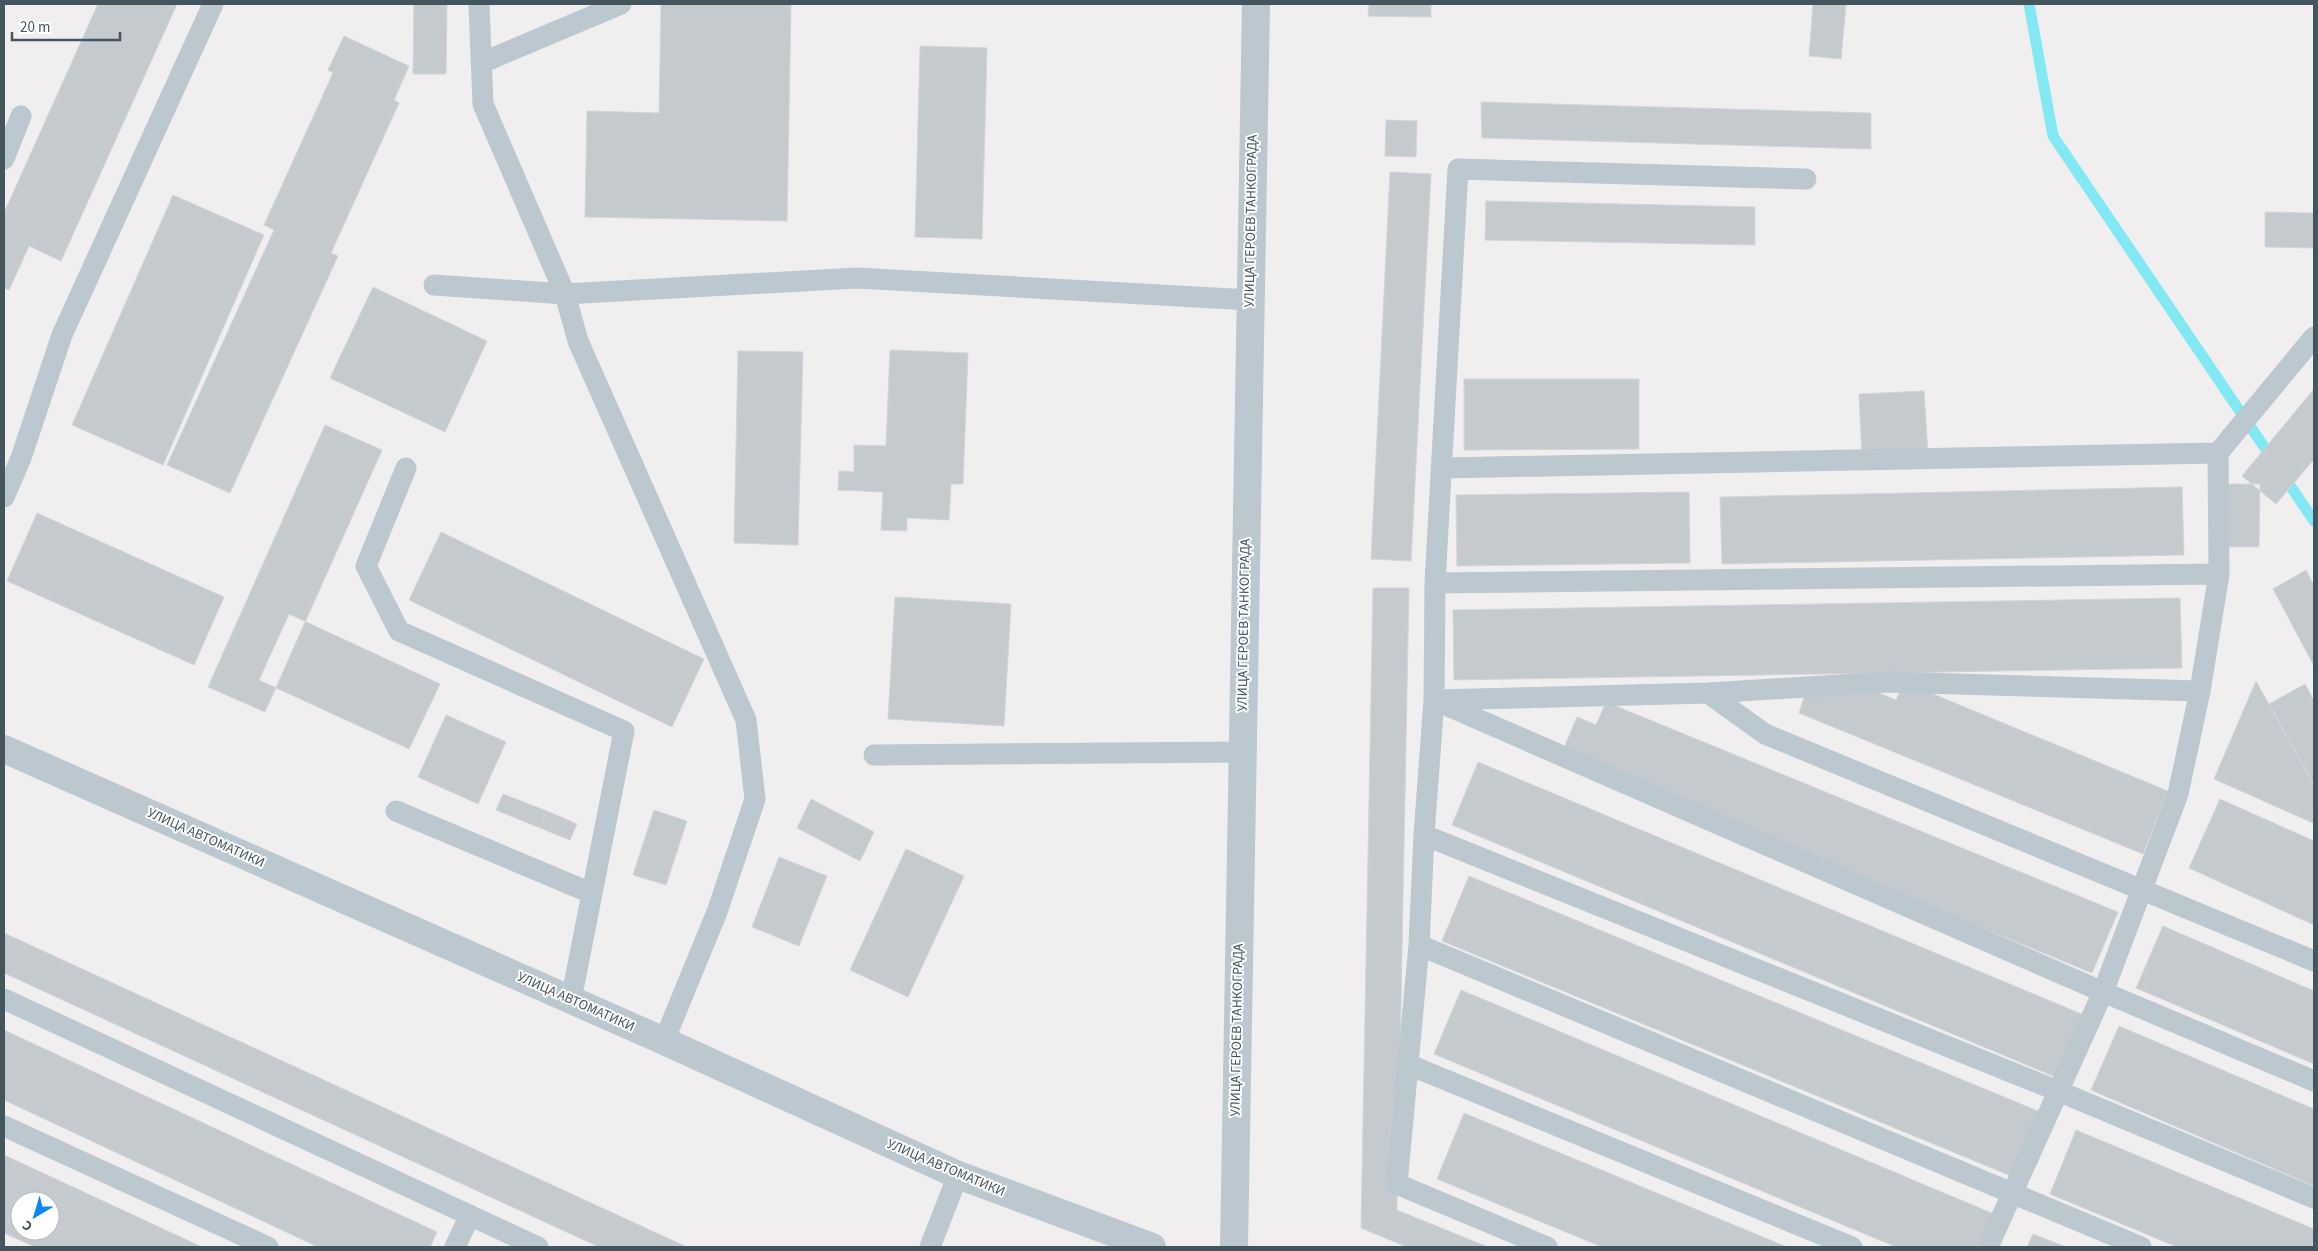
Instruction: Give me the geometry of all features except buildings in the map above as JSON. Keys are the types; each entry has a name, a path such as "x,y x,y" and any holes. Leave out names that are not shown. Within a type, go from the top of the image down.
{"street":[{"name":"УЛИЦА ГЕРОЕВ ТАНКОГРАДА","path":"1234,1247 1256,4"},
{"name":"УЛИЦА АВТОМАТИКИ","path":"4,749 664,1041 958,1175 1152,1247"}],"lane":[{"path":"4,497 21,458 62,336 213,4"},
{"path":"479,4 483,104 565,294 578,341 746,720 755,799 717,912 664,1041"},
{"path":"481,63 621,4"},
{"path":"4,159 21,116"},
{"path":"1547,1247 1397,1184 1407,1064 1420,945 1424,835 1434,700 1435,583 1458,169 1806,179"},
{"path":"434,285 565,294 857,278 1250,300"},
{"path":"1988,1247 2103,992 2178,794 2200,691 2219,574 2218,453 2314,336"},
{"path":"1442,468 2218,453"},
{"path":"406,468 366,566 399,631 624,731 571,1000"},
{"path":"1435,583 2219,574"},
{"path":"1434,700 1708,693 1888,682 2200,691"},
{"path":"1708,693 1765,734 2314,961"},
{"path":"1434,700 2103,992 2314,1081"},
{"path":"874,755 1242,752"},
{"path":"396,812 591,893"},
{"path":"1424,835 2058,1091 2314,1198"},
{"path":"1420,945 2141,1247"},
{"path":"4,999 538,1247"},
{"path":"1407,1064 1852,1247"},
{"path":"4,1126 268,1247"},
{"path":"930,1247 958,1175"},
{"path":"455,1247 470,1215"}],"waterway":[{"path":"2029,4 2053,136 2273,460"},
{"path":"2283,475 2314,521"}]}
